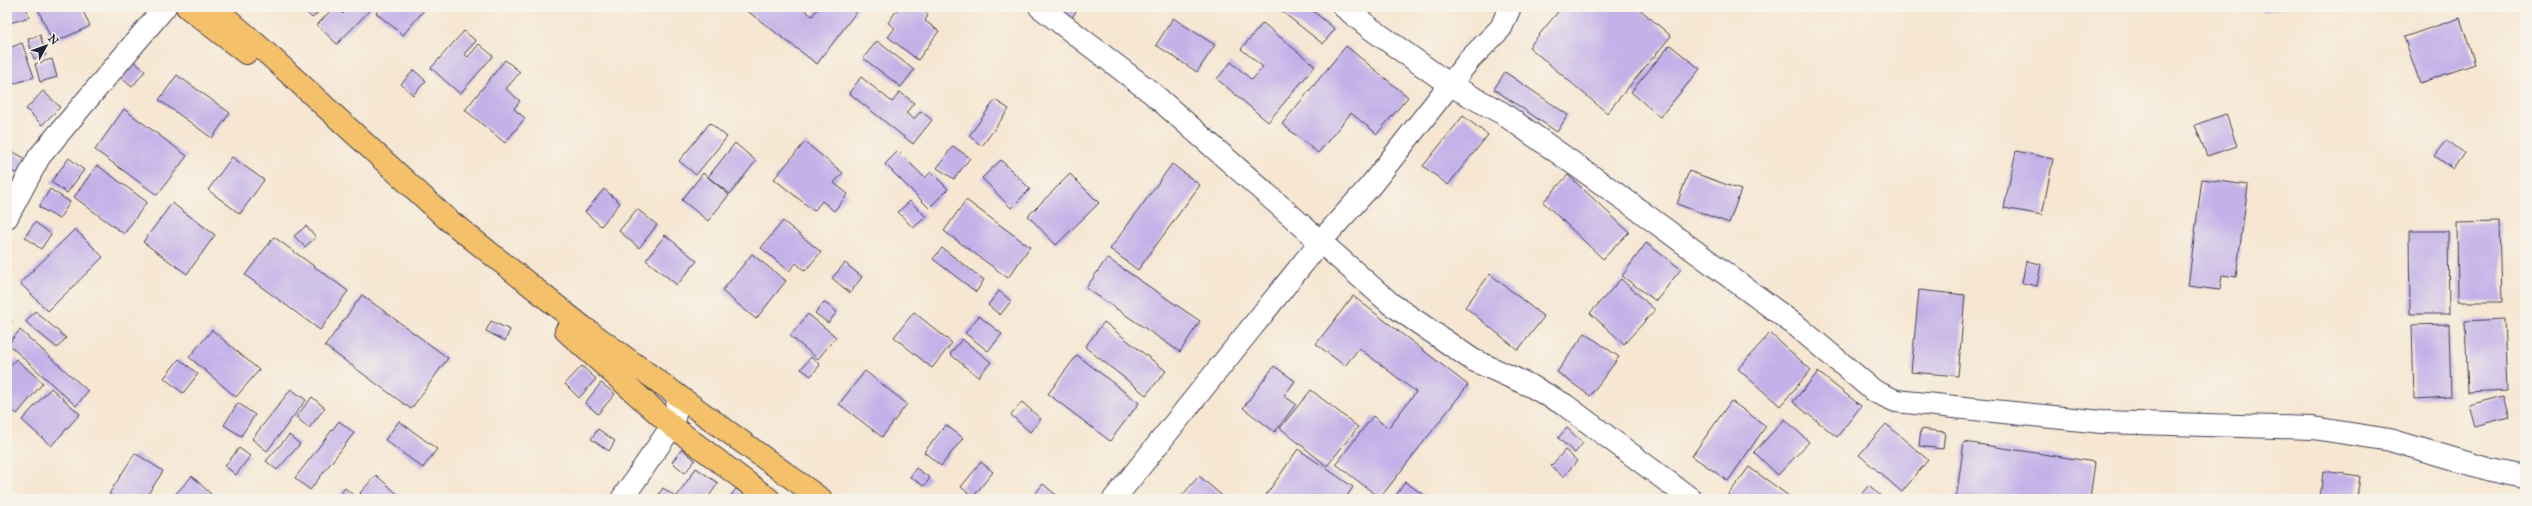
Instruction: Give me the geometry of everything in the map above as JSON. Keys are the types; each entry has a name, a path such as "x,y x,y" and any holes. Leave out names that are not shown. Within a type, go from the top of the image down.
{"main road":[{"path":"187,7 268,70 441,231 578,341 672,426 769,499"},
{"path":"214,7 270,56 446,218 583,327 821,499"}],"street":[{"path":"7,216 39,157 165,7"},
{"path":"1040,7 1152,93 1391,304 1473,360 1531,386 1565,405 1690,499"},
{"path":"1344,7 1370,28 1450,85 1508,117 1798,327 1874,391 1896,402 2102,422 2313,428 2390,440 2491,470 2525,477"},
{"path":"1114,499 1321,241 1371,185 1470,59 1501,28 1510,7"},
{"path":"622,499 672,426 680,398"}],"building":[{"path":"26,7 29,17 7,24 7,8"},
{"path":"37,7 81,7 90,26 53,43"},
{"path":"301,7 324,7 312,18"},
{"path":"334,7 344,14 337,7 373,7 337,44 317,25"},
{"path":"381,7 420,7 424,10 403,35 376,13"},
{"path":"742,7 801,7 812,16 819,7 860,7 817,64"},
{"path":"899,7 917,7 928,15 925,21 939,31 918,60 888,37 895,28 888,23"},
{"path":"1056,7 1079,7 1071,19"},
{"path":"1283,7 1308,7 1335,29 1323,44 1280,10"},
{"path":"1562,7 1637,7 1671,36 1607,113 1529,47"},
{"path":"2261,7 2284,7 2284,8 2262,12"},
{"path":"1173,18 1215,45 1197,72 1156,45"},
{"path":"2460,18 2475,64 2420,83 2404,37"},
{"path":"1263,23 1315,66 1268,122 1217,79 1231,62 1252,80 1263,67 1241,49"},
{"path":"464,31 476,41 464,54 468,57 479,44 493,56 460,94 431,68"},
{"path":"40,35 46,55 34,59 28,39"},
{"path":"877,41 914,70 901,87 863,58"},
{"path":"22,43 34,77 7,86 7,49"},
{"path":"1670,45 1700,69 1660,117 1631,92"},
{"path":"1346,46 1408,97 1377,134 1351,113 1318,153 1282,124"},
{"path":"52,59 57,77 40,82 35,64"},
{"path":"131,59 145,71 132,87 118,75"},
{"path":"505,60 520,72 506,89 520,101 514,109 525,118 505,143 465,110"},
{"path":"414,70 426,81 413,95 401,84"},
{"path":"1505,72 1568,115 1557,132 1494,89"},
{"path":"177,75 230,113 212,138 159,100"},
{"path":"861,77 892,102 900,92 914,103 906,113 914,119 921,111 932,120 913,144 849,93"},
{"path":"43,91 60,107 42,125 26,109"},
{"path":"995,100 1009,109 982,146 969,136"},
{"path":"124,109 187,156 157,195 95,150"},
{"path":"2226,114 2237,146 2207,156 2195,125"},
{"path":"1463,116 1488,135 1448,185 1423,166"},
{"path":"710,123 727,137 696,175 679,161"},
{"path":"2447,140 2464,153 2453,169 2435,156"},
{"path":"805,142 843,173 834,183 848,194 834,211 822,201 814,211 774,179"},
{"path":"735,143 756,161 730,194 708,177"},
{"path":"953,146 970,158 954,179 937,168"},
{"path":"12,151 29,161 20,176 7,168 7,158"},
{"path":"898,151 925,178 931,172 948,189 929,208 885,164"},
{"path":"2016,151 2053,159 2042,215 2004,208"},
{"path":"232,157 264,180 240,214 208,190"},
{"path":"69,158 84,170 67,193 51,182"},
{"path":"1001,160 1030,189 1011,208 982,178"},
{"path":"1172,164 1200,185 1138,270 1110,249"},
{"path":"97,165 147,202 124,234 74,197"},
{"path":"1689,171 1741,190 1729,223 1677,204"},
{"path":"703,173 729,195 708,221 682,200"},
{"path":"1070,174 1099,203 1056,245 1028,216"},
{"path":"1568,175 1629,232 1603,259 1543,202"},
{"path":"2202,179 2248,185 2236,277 2222,275 2220,290 2188,286"},
{"path":"7,180 16,186 7,199"},
{"path":"50,189 70,202 59,219 39,207"},
{"path":"604,189 620,203 601,226 585,212"},
{"path":"966,200 1030,247 1008,278 944,231"},
{"path":"910,201 926,217 913,228 898,212"},
{"path":"172,203 215,235 187,274 143,242"},
{"path":"637,209 657,225 639,248 619,231"},
{"path":"783,221 821,252 805,271 796,263 789,271 761,248"},
{"path":"35,222 51,234 41,249 25,237"},
{"path":"2500,222 2502,302 2458,302 2457,223"},
{"path":"306,226 316,237 305,247 294,236"},
{"path":"75,229 103,257 48,311 20,283"},
{"path":"2409,231 2448,231 2449,314 2410,314"},
{"path":"665,235 697,261 677,285 646,260"},
{"path":"274,237 348,291 320,330 245,275"},
{"path":"1646,243 1681,269 1656,301 1622,276"},
{"path":"942,248 984,280 976,292 933,259"},
{"path":"752,254 786,281 756,319 722,291"},
{"path":"1107,258 1200,321 1180,352 1086,288"},
{"path":"2026,261 2041,264 2037,286 2022,283"},
{"path":"845,263 862,277 850,293 832,278"},
{"path":"1490,274 1544,317 1518,350 1465,307"},
{"path":"1621,279 1655,310 1624,344 1590,313"},
{"path":"1919,290 1965,295 1958,376 1911,372"},
{"path":"999,291 1011,301 1000,315 988,305"},
{"path":"362,295 448,358 411,409 325,346"},
{"path":"1353,296 1468,385 1380,498 1336,464 1373,416 1388,428 1416,392 1359,348 1345,366 1316,344"},
{"path":"824,302 837,312 828,323 815,313"},
{"path":"35,311 66,338 57,348 26,322"},
{"path":"914,312 952,343 932,368 894,337"},
{"path":"808,314 836,337 818,359 790,336"},
{"path":"7,316 12,321 7,326"},
{"path":"979,316 1002,334 988,351 965,333"},
{"path":"2504,319 2507,390 2468,392 2465,321"},
{"path":"491,321 510,330 505,341 486,331"},
{"path":"1104,322 1166,371 1146,395 1085,347"},
{"path":"2449,324 2451,397 2414,399 2412,325"},
{"path":"20,330 88,391 76,406 8,344"},
{"path":"212,330 259,370 236,397 189,357"},
{"path":"1585,333 1619,357 1590,396 1557,372"},
{"path":"1770,333 1811,370 1780,406 1738,369"},
{"path":"962,339 991,362 978,377 950,354"},
{"path":"1077,355 1139,403 1110,441 1048,394"},
{"path":"811,357 820,365 811,376 801,369"},
{"path":"16,359 43,383 17,414 7,406 7,370"},
{"path":"179,359 198,374 183,393 164,378"},
{"path":"582,366 596,379 579,398 565,384"},
{"path":"1274,366 1295,381 1284,396 1296,404 1275,432 1243,408"},
{"path":"865,371 907,404 882,437 839,404"},
{"path":"1818,372 1861,406 1837,437 1793,402"},
{"path":"601,383 615,394 598,414 585,403"},
{"path":"51,388 80,414 51,446 22,420"},
{"path":"291,389 306,400 267,451 252,439"},
{"path":"1311,390 1358,427 1327,466 1280,428"},
{"path":"2503,396 2509,417 2475,426 2469,405"},
{"path":"312,397 325,408 309,428 296,417"},
{"path":"1731,401 1766,426 1728,481 1692,456"},
{"path":"1022,402 1041,419 1030,432 1011,415"},
{"path":"238,403 255,415 241,436 224,425"},
{"path":"1785,419 1809,442 1778,475 1754,452"},
{"path":"339,421 354,433 310,490 295,478"},
{"path":"399,421 437,449 423,468 385,440"},
{"path":"1886,424 1928,460 1902,492 1859,455"},
{"path":"946,425 963,438 941,466 924,452"},
{"path":"1567,428 1583,443 1575,453 1558,438"},
{"path":"598,429 615,441 609,451 591,439"},
{"path":"1921,429 1945,432 1943,449 1919,446"},
{"path":"289,435 300,444 277,470 266,461"},
{"path":"1964,442 2095,462 2090,499 1956,499"},
{"path":"239,448 250,456 236,475 225,466"},
{"path":"682,449 695,460 685,473 672,462"},
{"path":"1298,449 1353,487 1345,499 1272,499 1266,495"},
{"path":"1565,450 1577,461 1563,477 1551,466"},
{"path":"135,453 163,471 145,499 118,499 109,494"},
{"path":"981,462 993,472 973,497 961,487"},
{"path":"1749,467 1793,499 1725,499"},
{"path":"696,468 718,483 707,499 675,499"},
{"path":"916,468 930,478 924,486 910,477"},
{"path":"2323,471 2360,476 2357,499 2320,499"},
{"path":"376,475 403,499 366,499 360,493"},
{"path":"192,476 216,499 171,499"},
{"path":"1199,476 1226,499 1179,499"},
{"path":"1405,482 1430,499 1398,499 1395,497"},
{"path":"1043,484 1061,499 1031,499"},
{"path":"1869,485 1884,499 1857,499"},
{"path":"345,488 358,499 336,499"},
{"path":"663,488 675,496 673,499 656,499"},
{"path":"736,489 751,499 728,499"}]}
